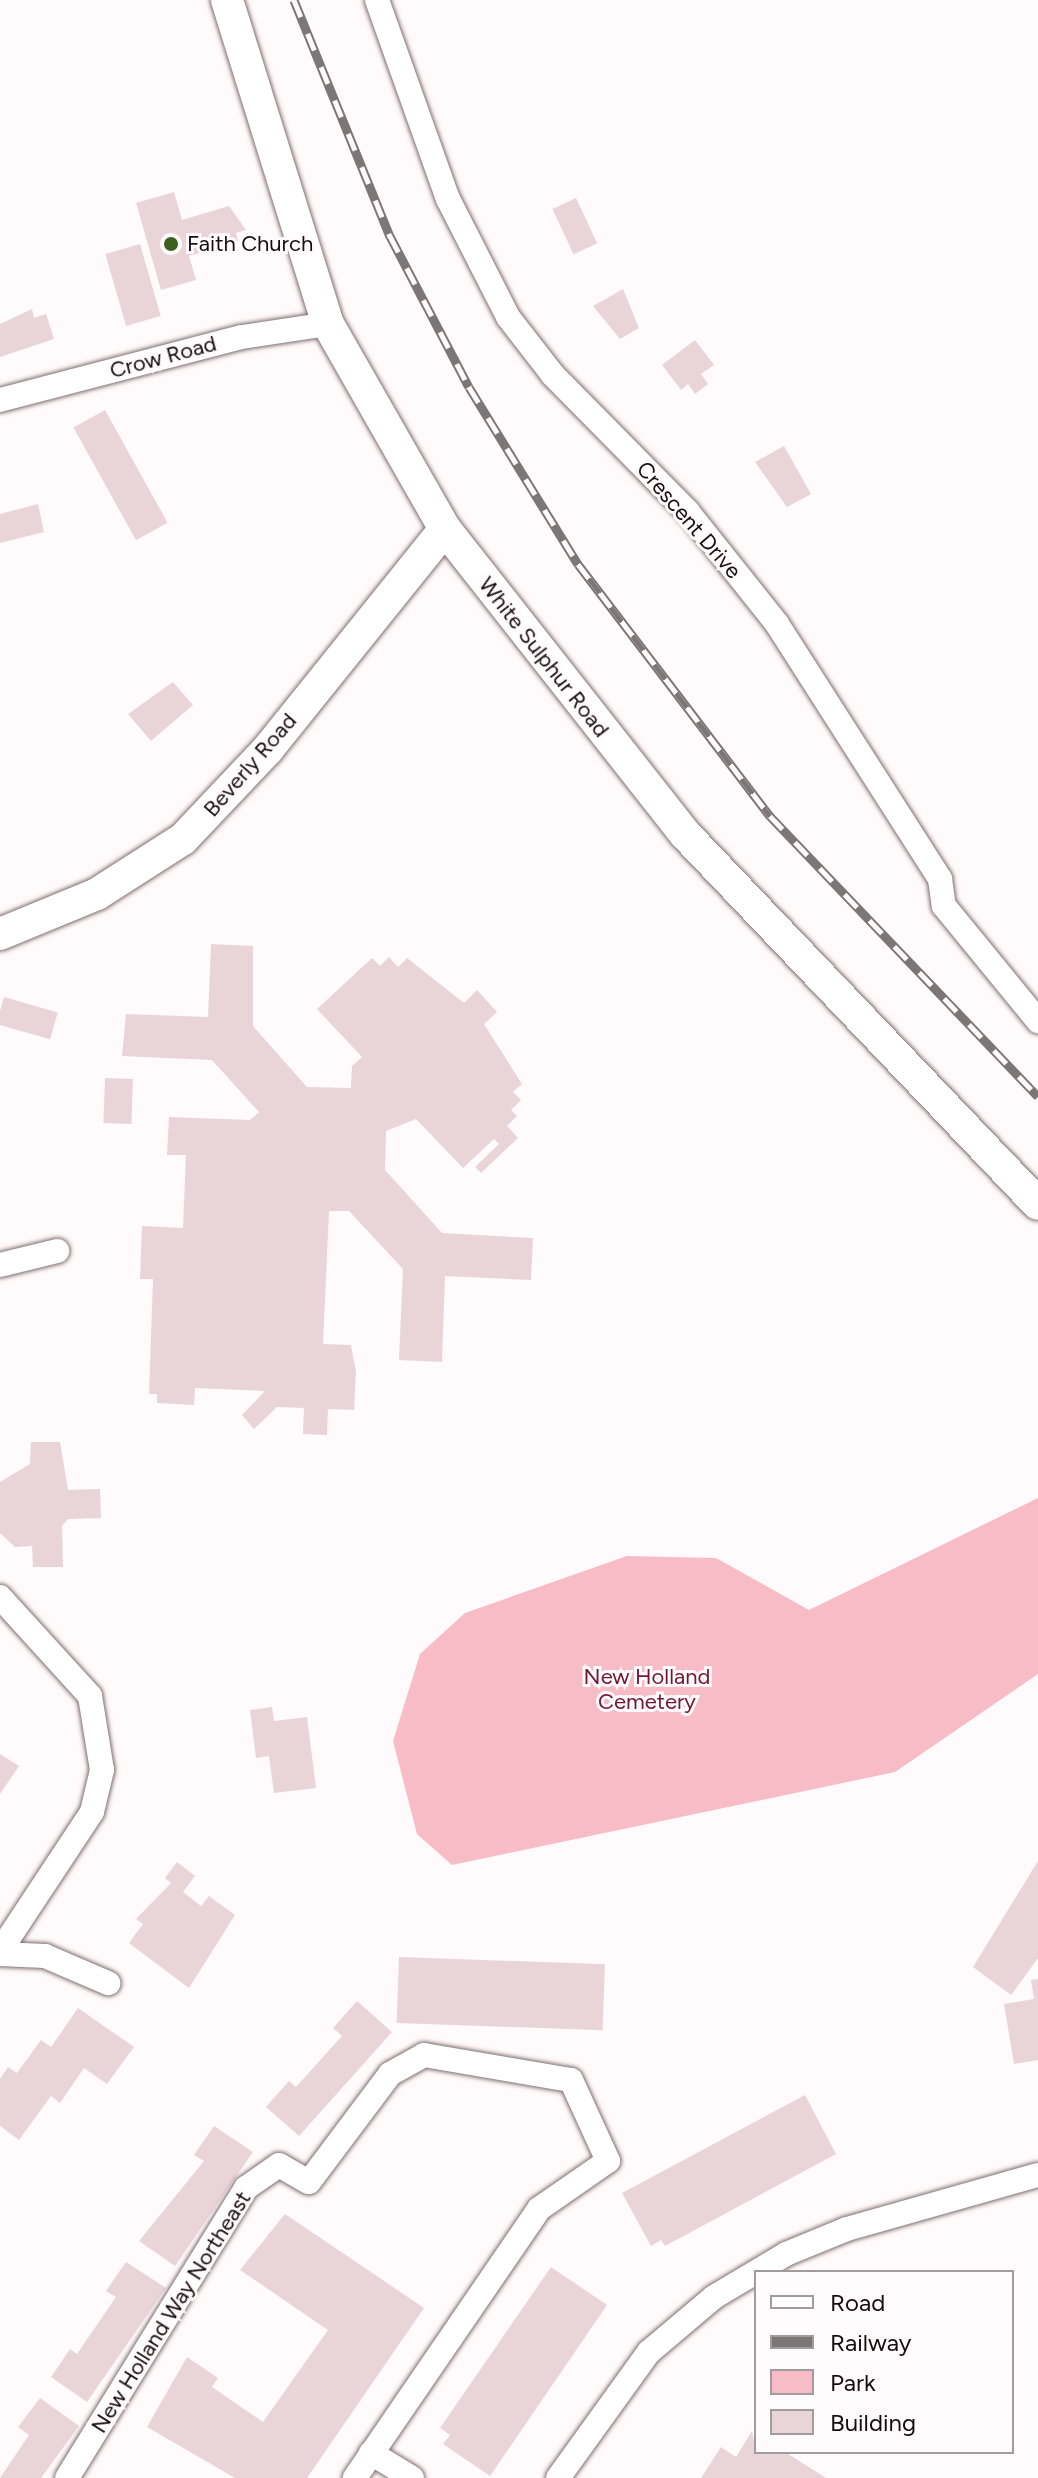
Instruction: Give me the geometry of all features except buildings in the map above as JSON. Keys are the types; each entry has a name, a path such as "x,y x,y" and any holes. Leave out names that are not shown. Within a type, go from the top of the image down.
{"street":[{"name":"White Sulphur Road","path":"227,0 328,324 445,529 669,815 1038,1204"},
{"name":"Crescent Drive","path":"377,0 448,199 508,317 553,375 688,512 777,624 940,879 944,906 1038,1021"},
{"name":"Crow Road","path":"0,400 242,337 328,324"},
{"name":"Beverly Road","path":"0,934 97,894 183,839 268,749 445,529"},
{"path":"0,1265 57,1251"},
{"path":"0,1597 90,1696 102,1770 92,1812 0,1953 45,1956 108,1983"},
{"name":"New Holland Way Northeast","path":"67,2478 246,2188 279,2165 309,2182 390,2074 424,2055 571,2080 608,2161 539,2209 355,2478"},
{"path":"759,2270 786,2254 847,2229 1038,2175"},
{"path":"558,2478 649,2352 714,2297 754,2273"},
{"path":"371,2453 412,2478"}],"green space":[{"name":"New Holland Cemetery","path":"1038,1498 1038,1674 895,1772 452,1865 417,1834 393,1741 420,1654 465,1613 627,1556 716,1558 809,1610"}],"railway":[{"path":"294,0 390,236 469,387 578,564 770,816 1038,1096"}],"place":[{"name":"Faith Church","path":"171,244"}]}
